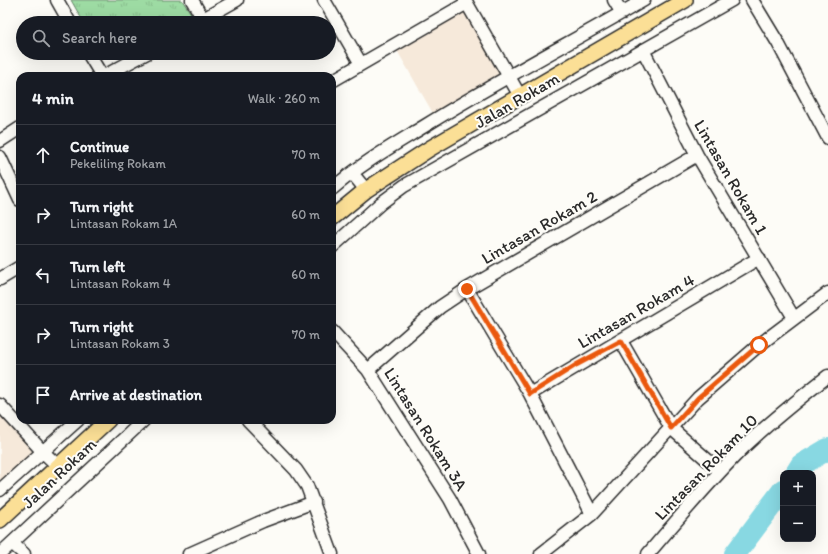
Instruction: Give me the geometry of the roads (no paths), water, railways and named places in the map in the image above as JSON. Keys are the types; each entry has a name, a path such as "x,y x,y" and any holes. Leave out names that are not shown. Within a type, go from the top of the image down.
{"main road":[{"name":"Jalan Rokam","path":"336,215 366,190 429,149 685,0"},
{"name":"Jalan Rokam","path":"0,520 104,424"}],"street":[{"path":"57,0 66,16"},
{"path":"192,0 198,16"},
{"path":"209,16 236,0"},
{"path":"324,0 333,16"},
{"path":"614,0 622,13"},
{"name":"Jalan Rokam","path":"336,185 384,151 508,76 644,0"},
{"name":"Jalan Rokam","path":"336,243 381,203 404,186 732,0"},
{"path":"752,0 778,43 828,138"},
{"path":"336,79 466,2 520,96"},
{"path":"336,21 361,64"},
{"name":"Lintasan Rokam 1","path":"643,50 697,155 794,318"},
{"path":"93,60 100,72"},
{"path":"111,72 134,60"},
{"path":"0,141 16,131"},
{"name":"Lintasan Rokam 2","path":"368,370 440,307 467,289 697,155"},
{"path":"0,157 16,191"},
{"path":"352,173 366,190"},
{"name":"Lintasan Rokam 4","path":"530,394 576,365 621,341 758,258"},
{"path":"0,279 16,270"},
{"path":"467,289 530,394 592,514"},
{"path":"541,554 592,514 698,398 794,318 828,293"},
{"name":"Lintasan Rokam 3A","path":"336,335 368,370 450,499 479,554"},
{"path":"621,341 671,428 720,471"},
{"name":"Lintasan Rokam 10","path":"648,554 720,471 747,444 828,376"},
{"path":"0,405 16,422"},
{"path":"17,424 58,466"},
{"name":"Jalan Rokam","path":"0,490 74,424"},
{"name":"Jalan Rokam","path":"0,554 13,544 140,424"},
{"path":"252,424 296,470 307,486 332,554"},
{"path":"189,554 263,521 314,502"},
{"path":"13,544 24,554"}],"waterway":[{"path":"798,470 801,465 828,449"},
{"path":"735,554 780,494"}]}
